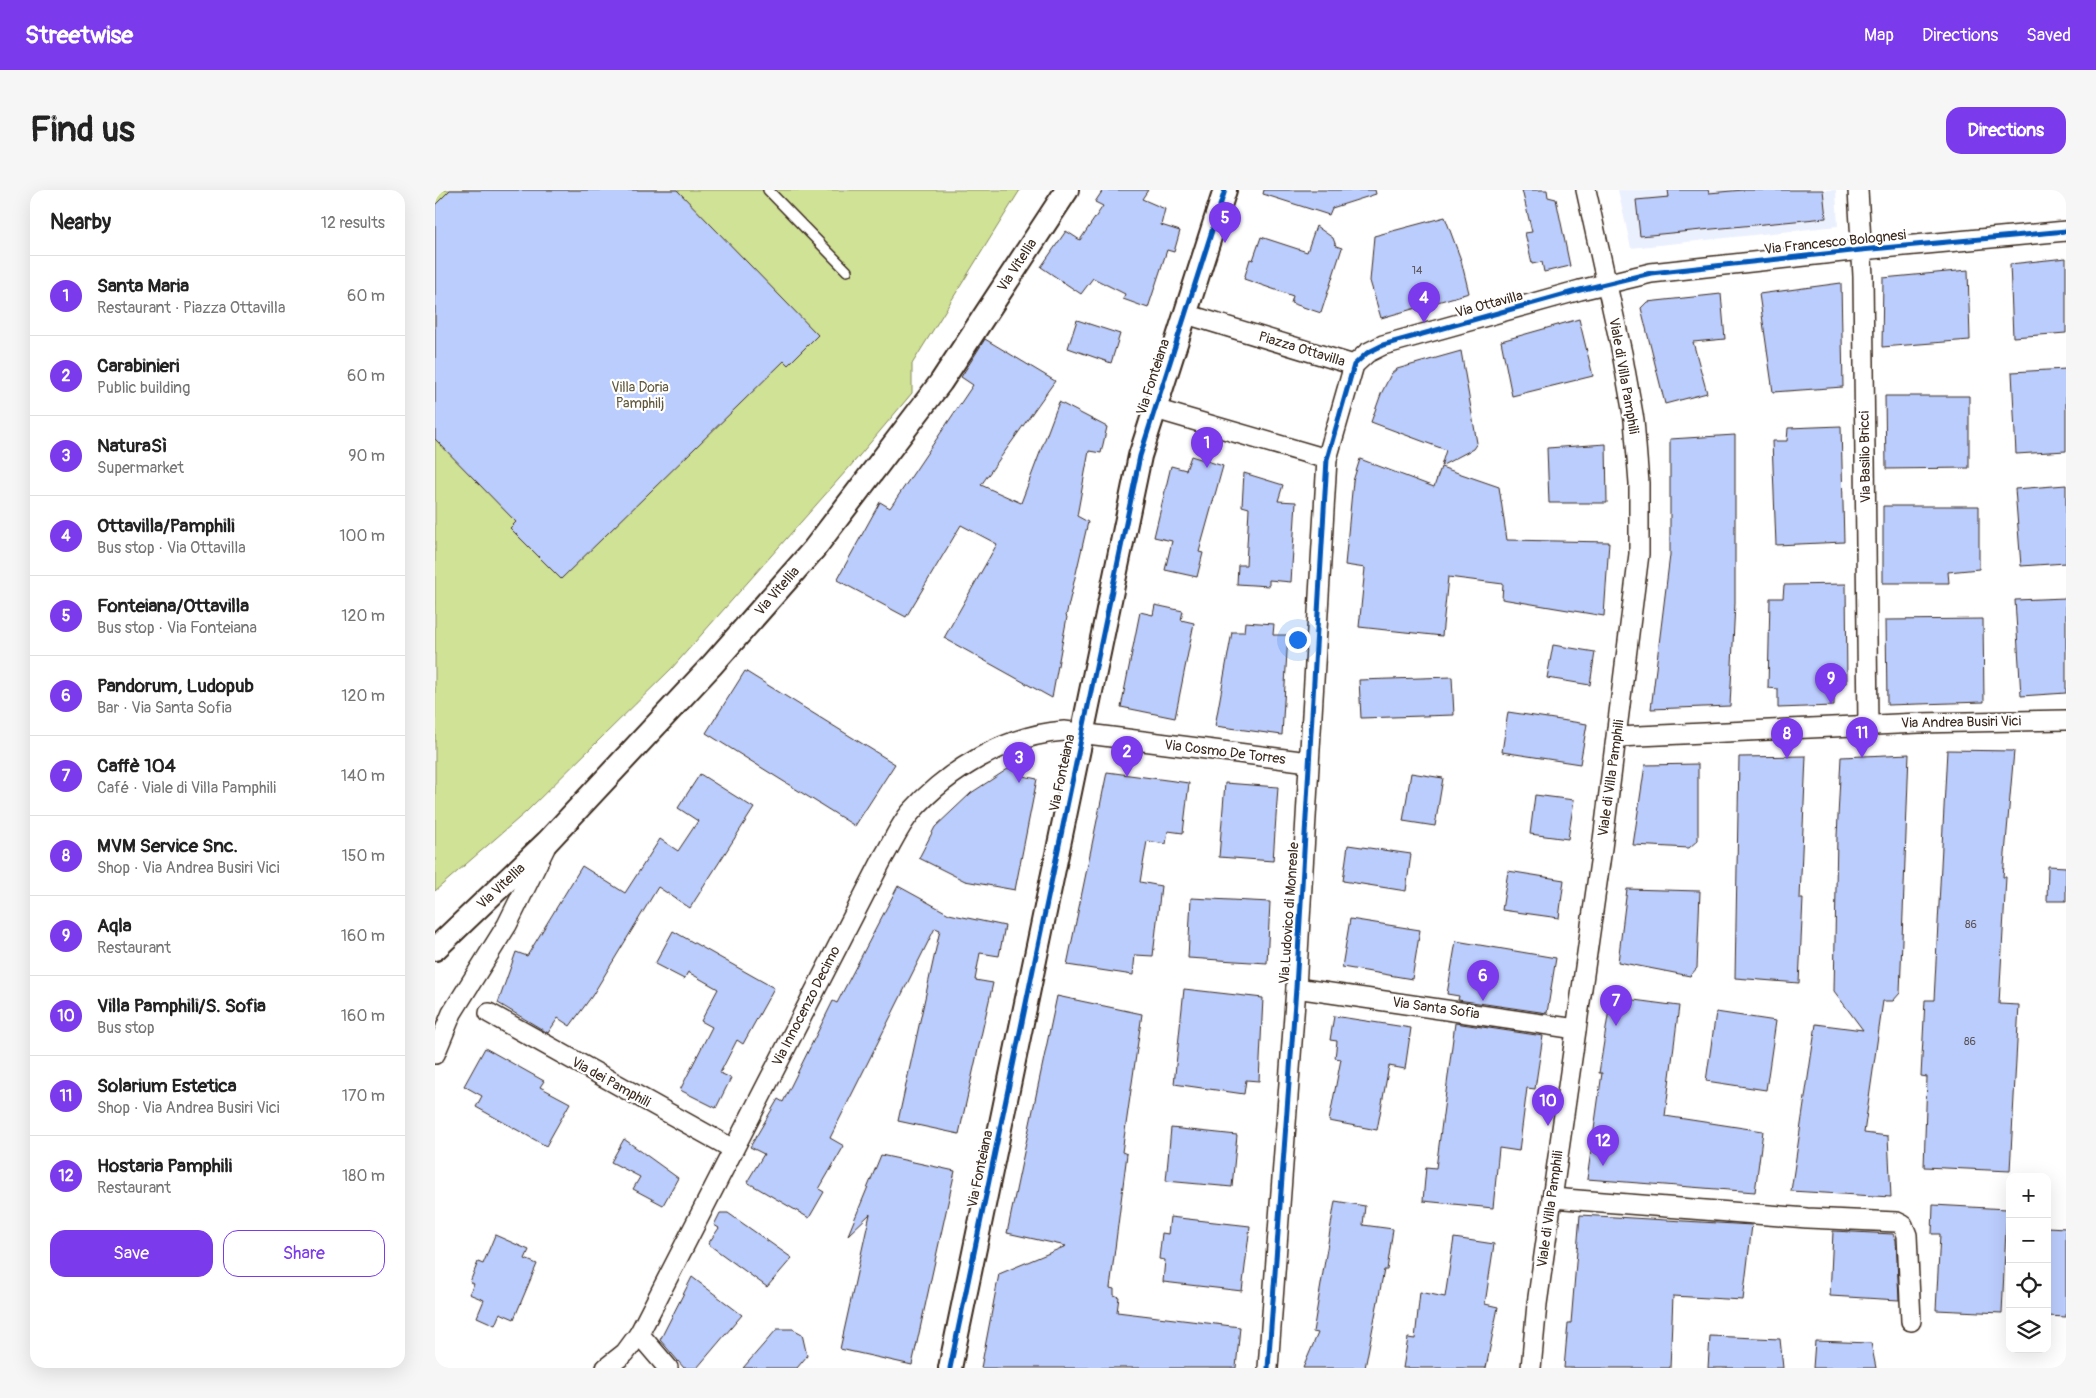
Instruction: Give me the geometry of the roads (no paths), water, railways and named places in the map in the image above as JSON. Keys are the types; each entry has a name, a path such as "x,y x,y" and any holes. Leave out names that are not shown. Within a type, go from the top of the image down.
{"street":[{"name":"Via Vitellia","path":"435,948 547,842 775,594 847,508 941,382 1067,190"},
{"name":"Via Fonteiana","path":"950,1368 1140,456 1225,190"},
{"name":"Viale di Villa Pamphili","path":"1531,1368 1552,1198 1637,580 1640,505 1634,420 1586,190"},
{"name":"Via Basilio Bricci","path":"1858,190 1861,250 1868,725"},
{"name":"Via Francesco Bolognesi","path":"1607,284 1651,273 1861,250 2066,231"},
{"name":"Via Ottavilla","path":"1355,365 1367,352 1383,345 1607,284"},
{"name":"Piazza Ottavilla","path":"1186,314 1355,365 1327,459"},
{"path":"1155,409 1327,459"},
{"name":"Via Ludovico di Monreale","path":"1268,1368 1296,988 1327,459"},
{"name":"Via Andrea Busiri Vici","path":"1617,736 1868,725 2066,720"},
{"name":"Via Innocenzo Decimo","path":"606,1368 625,1353 639,1334 883,858 909,814 950,777 999,749 1044,732 1064,731 1082,734"},
{"name":"Via Cosmo De Torres","path":"1082,734 1309,762"},
{"path":"435,1054 453,1013 507,925 547,842"},
{"name":"Via Santa Sofia","path":"1296,988 1576,1030"},
{"name":"Via dei Pamphili","path":"489,1013 733,1149"},
{"path":"1552,1198 1807,1218 1897,1222 1903,1225 1907,1235 1911,1321"},
{"path":"639,1334 668,1368"}],"lane":[{"path":"769,190 847,271"}],"place":[{"name":"Fonteiana/Ottavilla","path":"1225,243"},
{"name":"Ottavilla/Pamphili","path":"1424,323"},
{"name":"Santa Maria","path":"1207,468"},
{"name":"Aqla","path":"1831,704"},
{"name":"Solarium Estetica","path":"1862,758"},
{"name":"MVM Service Snc.","path":"1787,759"},
{"name":"Carabinieri","path":"1127,777"},
{"name":"NaturaSì","path":"1019,783"},
{"name":"Pandorum, Ludopub","path":"1483,1001"},
{"name":"Caffè 104","path":"1616,1026"},
{"name":"Villa Pamphili/S. Sofia","path":"1548,1126"},
{"name":"Hostaria Pamphili","path":"1603,1166"}],"park label":[{"name":"Villa Doria Pamphilj","path":"640,396"}]}
